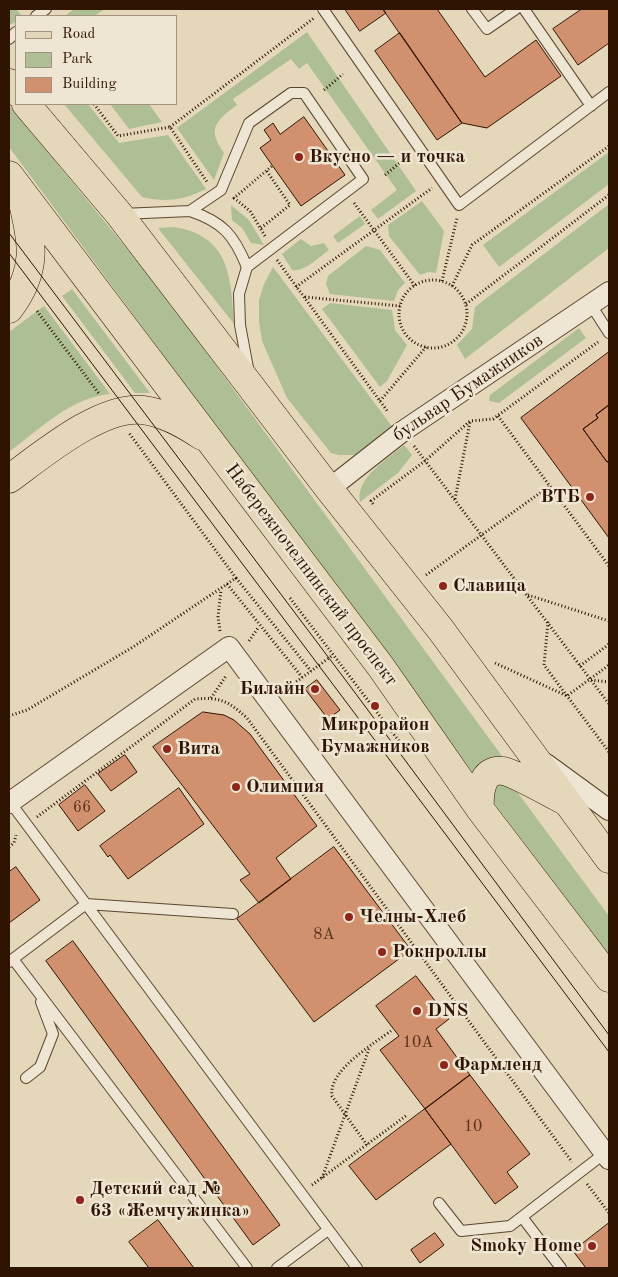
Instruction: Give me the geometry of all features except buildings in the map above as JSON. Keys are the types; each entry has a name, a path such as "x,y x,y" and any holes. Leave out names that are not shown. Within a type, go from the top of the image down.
{"main road":[{"path":"27,105 118,214 329,489 441,630 609,859"},
{"path":"9,309 22,291 31,262 30,230 14,182"},
{"name":"Набережночелнинский проспект","path":"14,182 381,667 480,809 609,978"},
{"path":"9,479 79,430 114,414 128,410 158,413 181,422 214,444"},
{"path":"480,809 479,791 483,781 491,774 503,771 568,802"}],"street":[{"name":"бульвар Бумажников","path":"329,489 403,431 609,292"},
{"path":"9,803 229,647 607,1156"},
{"path":"534,756 609,810"}],"lane":[{"path":"324,9 460,205 609,92"},
{"path":"472,9 486,29 516,9"},
{"path":"524,9 591,106"},
{"path":"190,211 220,190 248,123 291,93 304,93 363,179 247,267 239,294 240,325 246,360 256,392"},
{"path":"118,214 190,211 212,218 228,232 239,247 247,267"},
{"path":"591,305 609,333"},
{"path":"9,803 358,1268"},
{"path":"232,914 86,904 11,960 38,991 247,1268"},
{"path":"26,1078 40,1067 53,1034 38,991"},
{"path":"439,1203 461,1230 510,1226 580,1173 607,1156"},
{"path":"522,1217 561,1268"},
{"path":"277,1268 328,1230"}],"path":[{"path":"95,105 118,136 170,127 324,9"},
{"path":"324,90 343,74"},
{"path":"170,127 210,185"},
{"path":"452,286 472,244 609,146"},
{"path":"385,175 398,165"},
{"path":"266,170 290,205 261,228 250,211 234,198 266,170 272,166"},
{"path":"296,287 442,180"},
{"path":"346,192 415,286"},
{"path":"466,304 609,195"},
{"path":"442,281 460,205"},
{"path":"277,260 388,412"},
{"path":"431,280 442,281 452,286 466,304 465,326 460,335 451,343 441,347 426,347 411,340 404,331 400,321 400,306 403,298 415,286 431,280"},
{"path":"304,297 400,306"},
{"path":"37,311 101,395"},
{"path":"376,508 371,501 426,461 470,421 493,419 498,416 601,340"},
{"path":"380,401 426,347"},
{"path":"498,416 609,566"},
{"path":"454,499 470,421"},
{"path":"128,432 236,578 311,671"},
{"path":"410,441 609,704"},
{"path":"421,578 550,484"},
{"path":"422,570 426,575"},
{"path":"9,716 27,710 133,647 221,590 236,578"},
{"path":"227,584 302,677"},
{"path":"221,590 218,617 221,633 229,647"},
{"path":"528,595 609,621"},
{"path":"290,598 405,749"},
{"path":"548,622 544,665 609,752"},
{"path":"580,666 609,644"},
{"path":"247,718 333,654"},
{"path":"489,661 567,696"},
{"path":"567,696 609,665"},
{"path":"590,680 609,682"},
{"path":"9,847 14,843 17,831 195,699 211,698 230,702 247,718 609,1213"},
{"path":"367,1144 332,1096 331,1088 345,1066 392,1030"},
{"path":"322,1178 344,1113 370,1048"},
{"path":"301,1193 407,1115"}],"green space":[{"path":"9,9 16,9 21,15 15,15 15,22 9,25"},
{"path":"74,9 105,9 96,15 66,15"},
{"path":"307,32 416,191 378,219 371,210 397,190 307,63 299,69 291,59 233,99 237,105 223,116 216,126 216,138 224,153 214,180 177,128"},
{"path":"9,105 160,289 502,756 490,760 474,774 9,147"},
{"path":"65,105 89,105 119,143 168,135 206,189 190,196 167,200 142,197"},
{"path":"111,105 150,105 162,122 129,129"},
{"path":"609,152 609,184 499,267 483,245"},
{"path":"422,201 444,231 436,273 428,272 420,275 389,236 388,225"},
{"path":"609,204 609,248 465,359 457,345 472,329 475,307"},
{"path":"231,205 249,220 264,245 251,243 242,228 232,220"},
{"path":"360,216 365,224 338,243 333,236"},
{"path":"174,227 193,232 207,239 217,249 224,261 228,275 234,324 158,228"},
{"path":"301,239 311,246 324,243 329,250 302,269 292,270 282,254"},
{"path":"366,246 380,250 405,283 398,290 394,301 330,294 326,284 328,276"},
{"path":"273,267 394,429 361,455 331,453 287,398 262,341 259,321 259,300 264,284"},
{"path":"72,289 150,393 135,393 62,296"},
{"path":"330,303 392,310 395,330 407,345 387,381 380,387 322,309"},
{"path":"44,306 110,394 95,397 69,408 9,452 9,332"},
{"path":"579,328 586,338 499,403 489,401 490,395"},
{"path":"404,445 412,455 398,473 360,502 360,493 368,477"},
{"path":"501,783 512,785 609,916 609,955 492,800 495,787"}],"tram line":[{"path":"9,233 350,686 609,1035"},
{"path":"9,253 609,1052"}],"place":[{"name":"Вкусно — и точка","path":"299,157"},
{"name":"ВТБ","path":"590,497"},
{"name":"Славица","path":"443,586"},
{"name":"Билайн","path":"315,689"},
{"name":"Микрорайон Бумажников","path":"375,706"},
{"name":"Вита","path":"167,749"},
{"name":"Олимпия","path":"236,787"},
{"name":"Челны-Хлеб","path":"349,917"},
{"name":"Рокнроллы","path":"382,952"},
{"name":"DNS","path":"417,1011"},
{"name":"Фармленд","path":"444,1065"},
{"name":"Детский сад № 63 «Жемчужинка»","path":"80,1200"},
{"name":"Smoky Home","path":"592,1246"}]}
